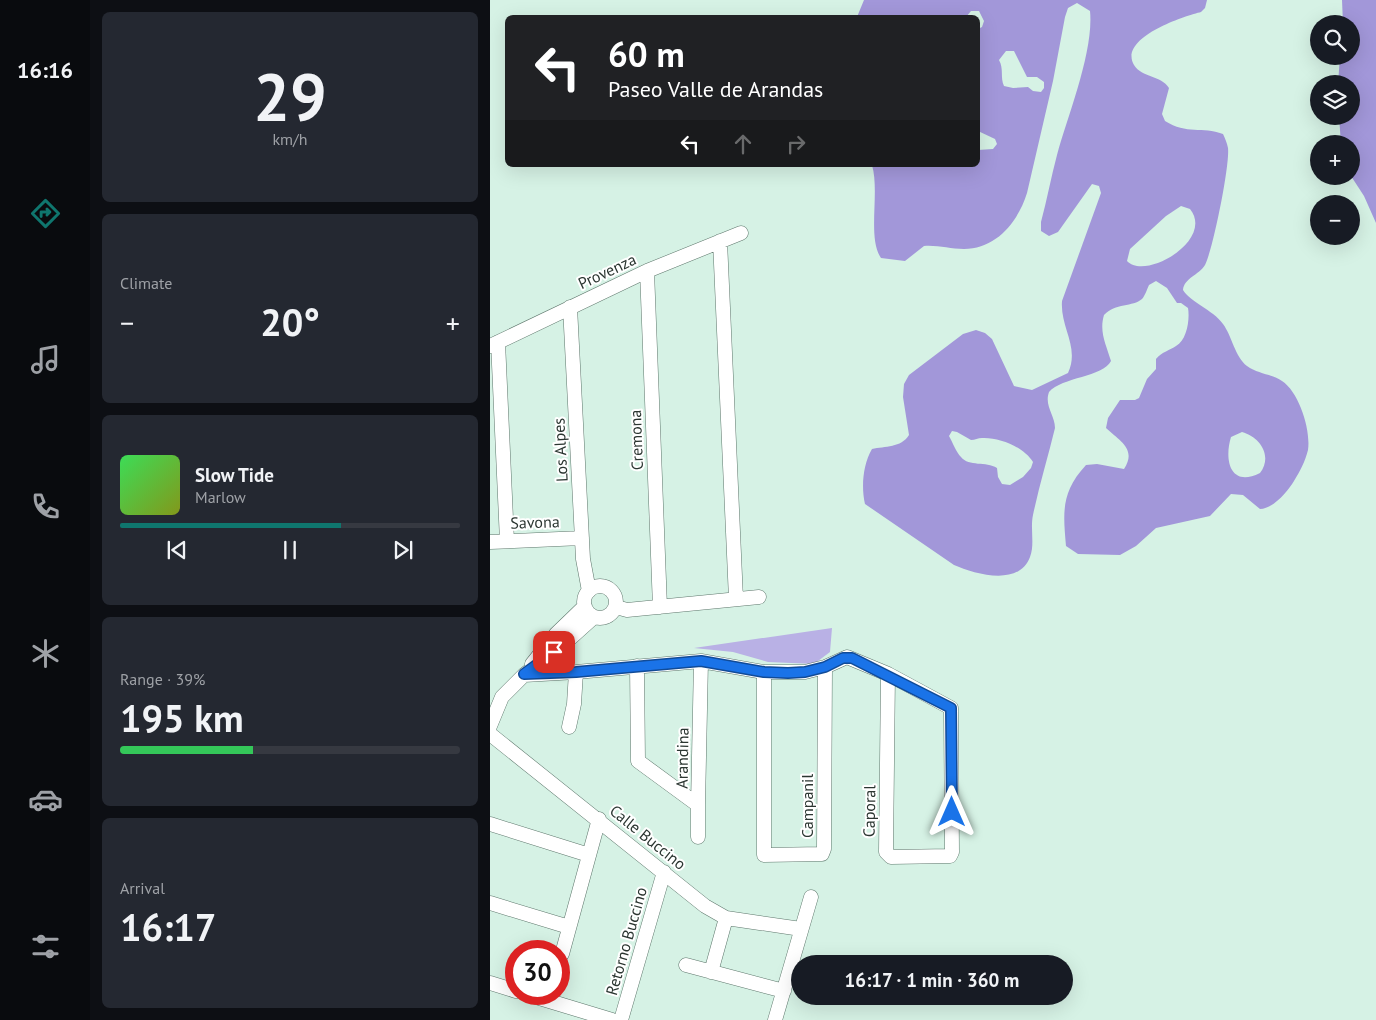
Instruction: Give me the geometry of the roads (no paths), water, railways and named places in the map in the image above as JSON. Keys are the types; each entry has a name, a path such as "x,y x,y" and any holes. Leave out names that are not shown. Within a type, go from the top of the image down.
{"street":[{"name":"Provenza","path":"494,344 647,271 741,233"},
{"path":"720,241 736,599"},
{"name":"Cremona","path":"647,271 660,607"},
{"name":"Los Alpes","path":"570,307 582,538 589,591"},
{"path":"494,344 508,541"},
{"name":"Savona","path":"490,542 582,538"},
{"path":"600,586 606,587 615,595 616,607 607,617 589,611 585,598 589,591 600,586"},
{"path":"616,607 627,610 759,598"},
{"path":"490,726 496,698 564,644 589,611"},
{"path":"524,674 576,672 701,661 764,672 805,672 825,667 847,657 888,674"},
{"name":"Arandina","path":"698,805 701,661"},
{"name":"Arandina","path":"637,666 638,761 698,805"},
{"name":"Campanil","path":"764,672 764,855 822,854 824,849 825,667"},
{"path":"569,727 574,704 576,672"},
{"name":"Caporal","path":"888,674 951,708 952,854 891,856 886,852 888,674"},
{"name":"Calle Buccino","path":"490,734 599,819 694,898 726,918 801,930"},
{"path":"698,805 698,838"},
{"path":"566,940 599,819"},
{"path":"490,824 589,855"},
{"name":"Retorno Buccino","path":"621,1020 664,872"},
{"path":"775,1020 811,897"},
{"path":"490,903 569,927"},
{"path":"711,972 726,918"},
{"path":"686,965 784,990"},
{"path":"490,982 505,987"},
{"name":"Retorno Buccino","path":"562,1005 612,1020"}]}
